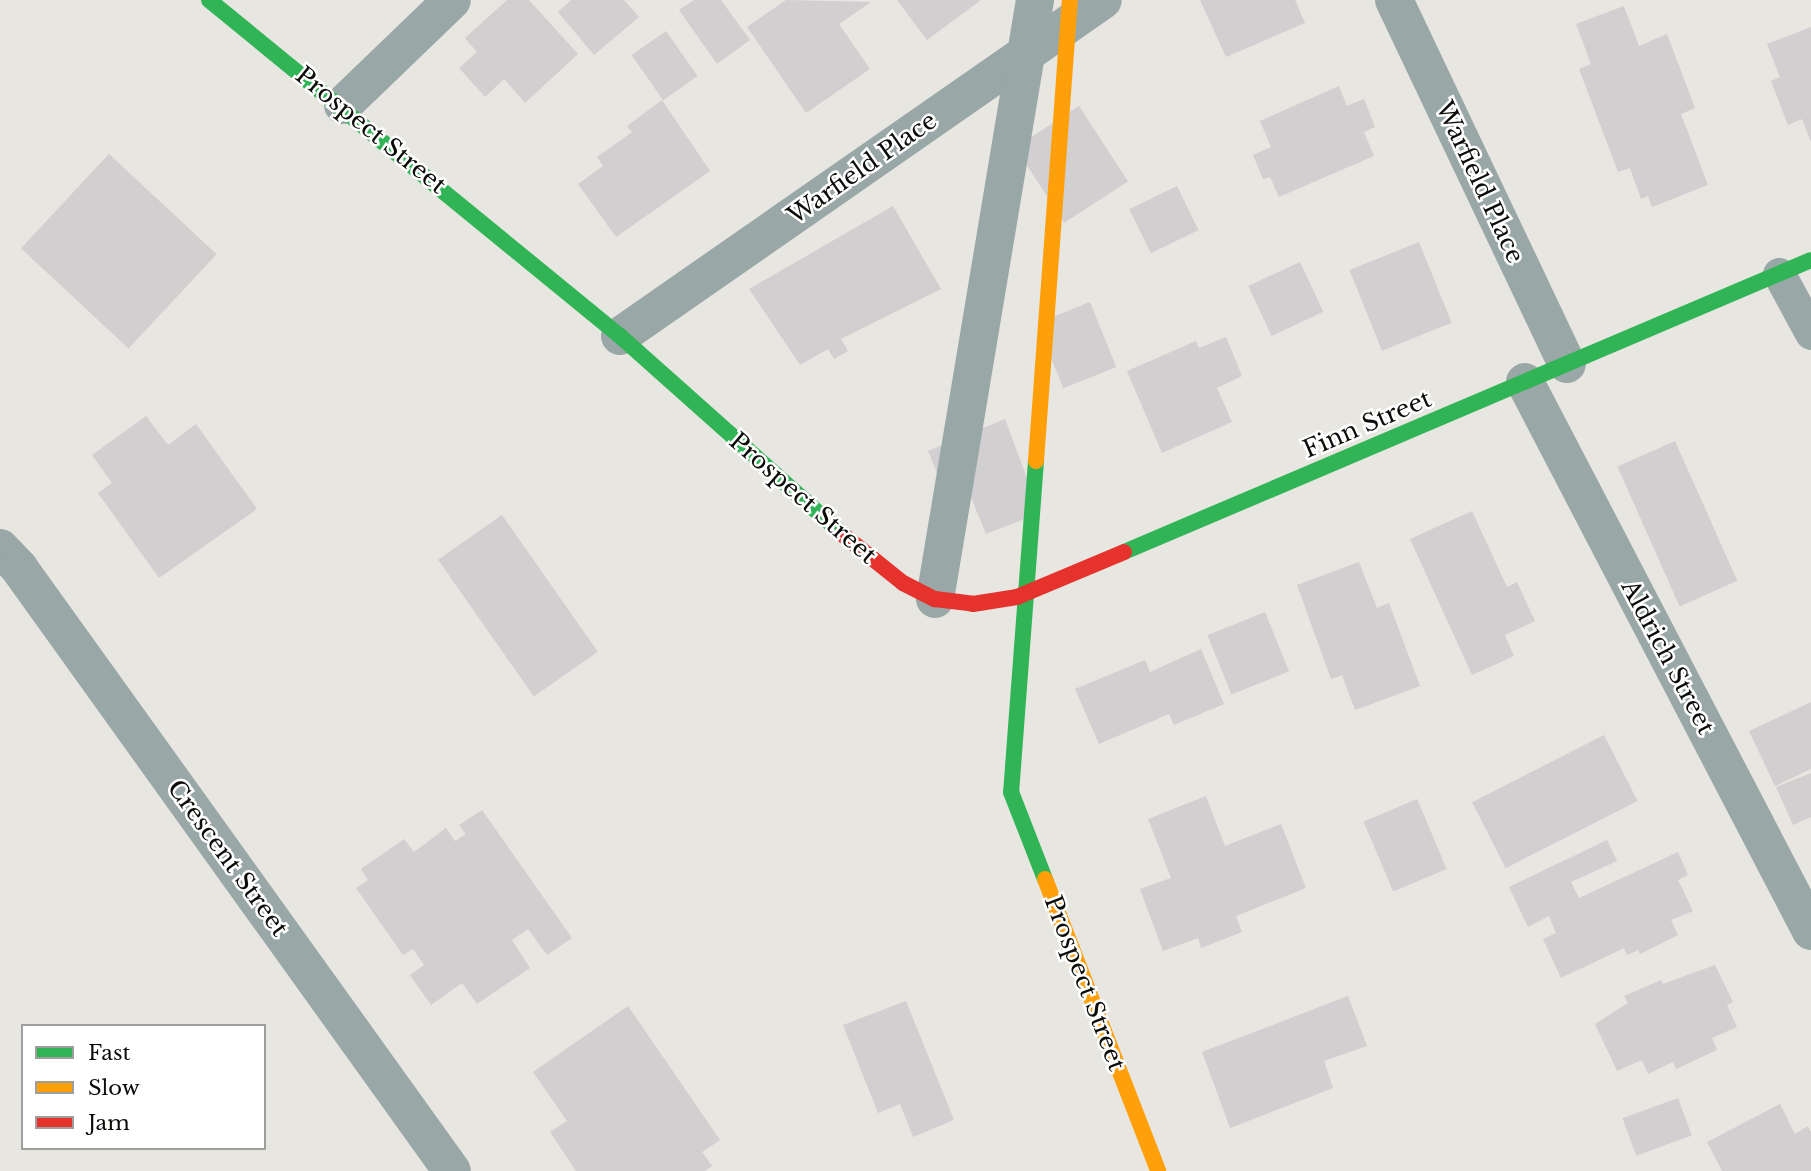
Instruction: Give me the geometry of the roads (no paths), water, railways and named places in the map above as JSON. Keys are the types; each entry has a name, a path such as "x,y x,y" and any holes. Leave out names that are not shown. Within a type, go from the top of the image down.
{"main road":[{"name":"Prospect Street","path":"209,0 343,106 620,336 864,554 903,583 935,599"},
{"name":"Prospect Street","path":"1070,0 1011,792 1158,1171"},
{"name":"Finn Street","path":"935,599 973,604 1017,597 1811,260"}],"street":[{"path":"343,106 452,0"},
{"path":"935,599 1035,0"},
{"name":"Warfield Place","path":"620,336 1103,0"},
{"name":"Warfield Place","path":"1394,0 1567,364"},
{"name":"Aldrich Street","path":"1525,382 1811,931"},
{"name":"Crescent Street","path":"0,548 19,568 452,1171"}],"lane":[{"path":"1780,274 1811,333"}]}
